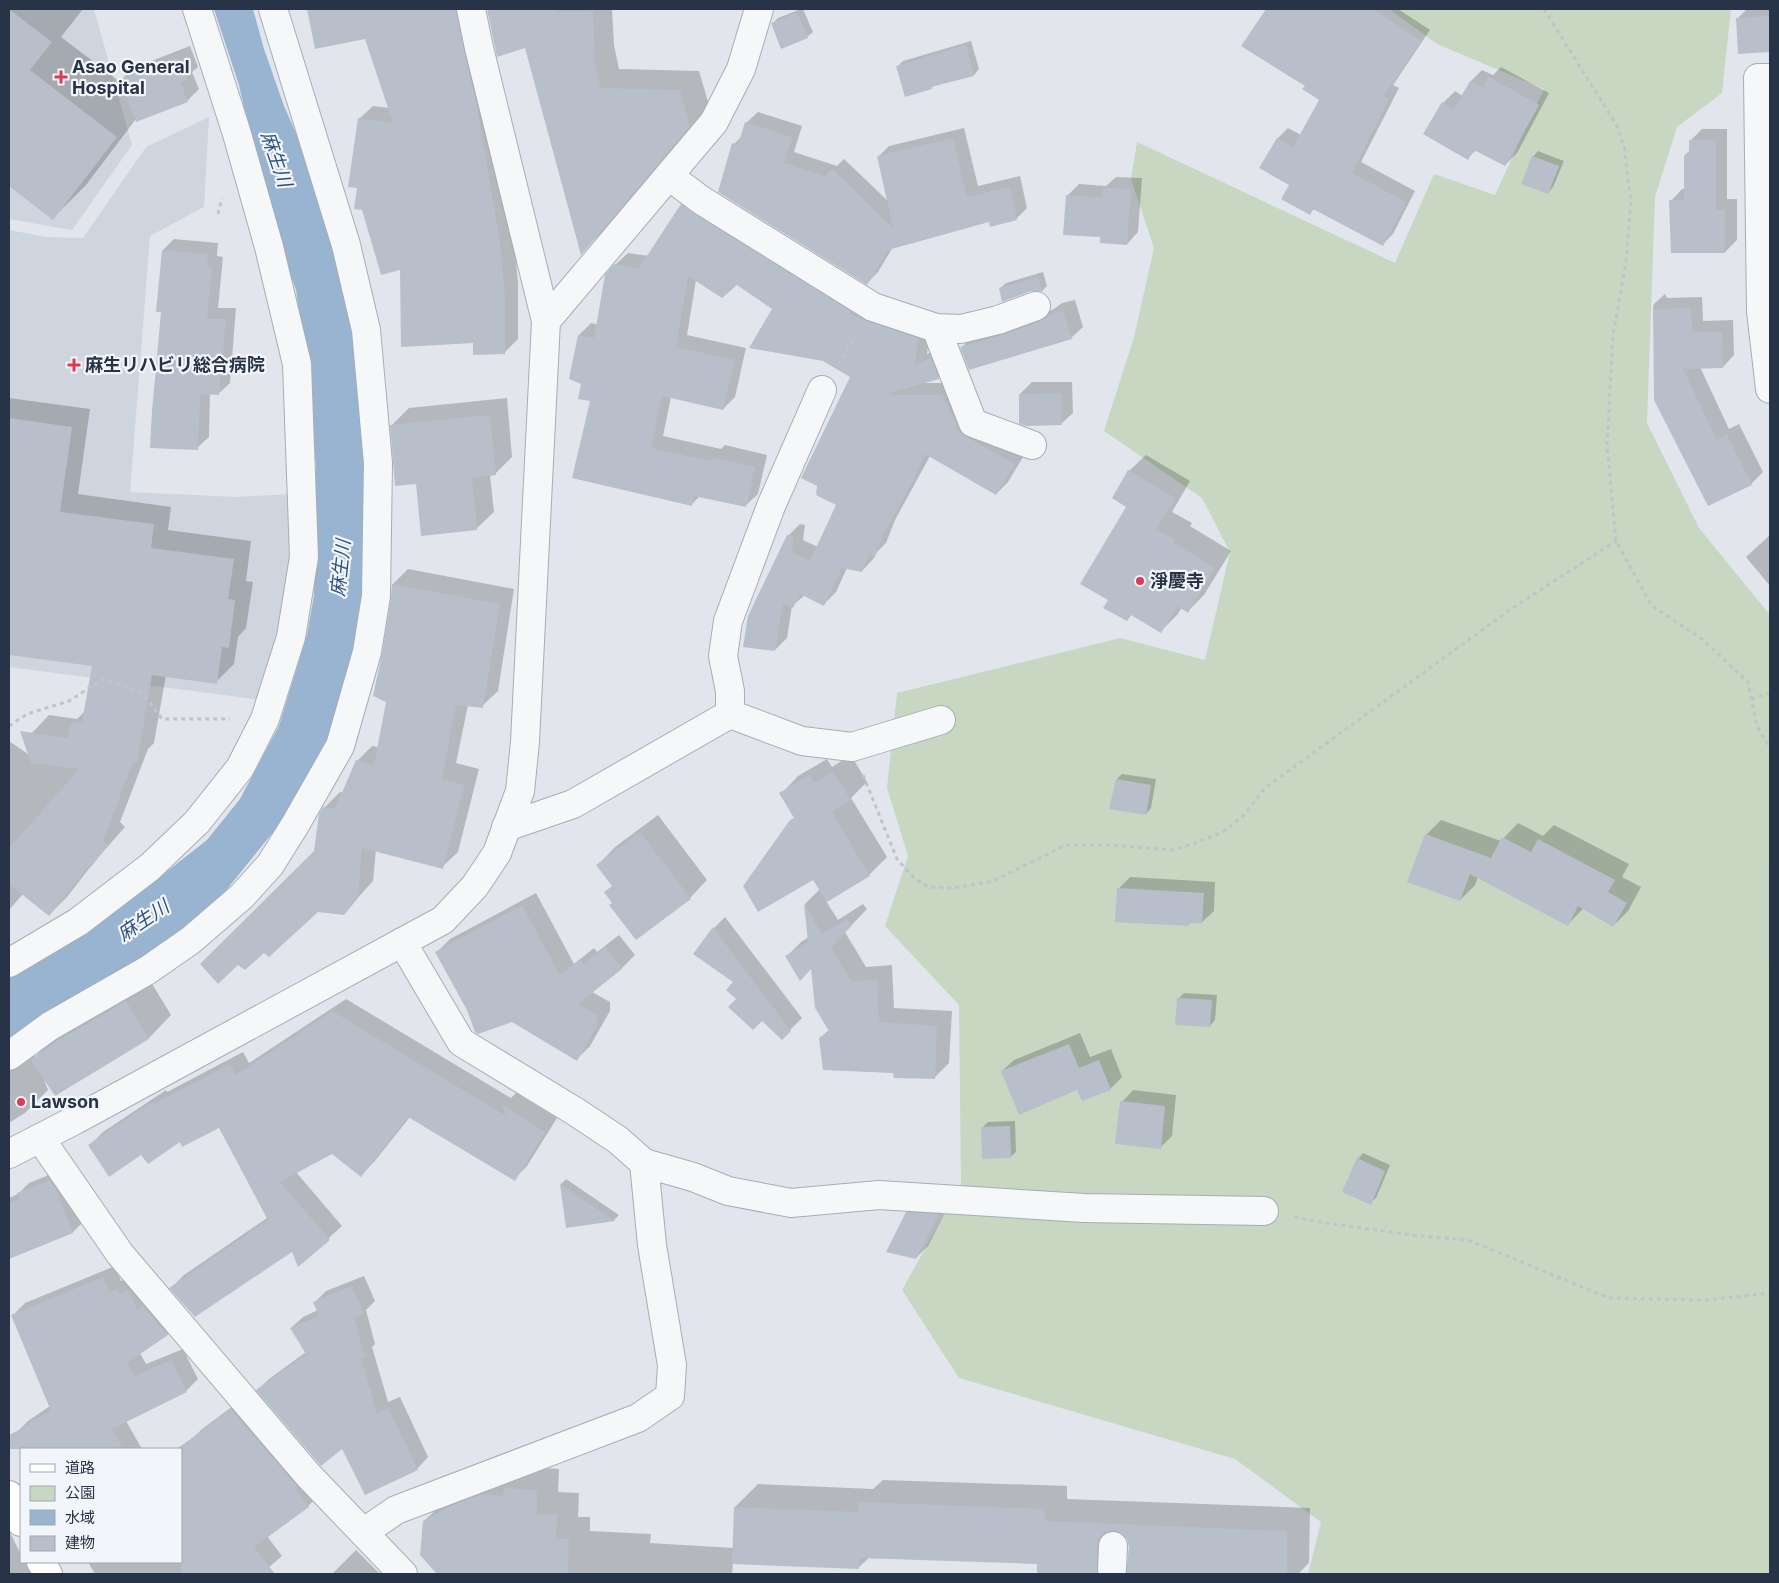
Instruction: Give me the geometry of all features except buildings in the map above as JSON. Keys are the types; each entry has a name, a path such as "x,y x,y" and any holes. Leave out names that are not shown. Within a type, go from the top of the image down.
{"main road":[{"path":"9,1495 20,1520"},
{"path":"42,1563 48,1574"}],"street":[{"path":"9,963 78,922 156,860 197,822 240,768 265,719 292,637 304,557 297,364 269,247 237,134 197,9"},
{"path":"9,1154 443,920 475,886 497,853 520,791 525,742 546,321 471,9"},
{"path":"546,321 714,122 741,69 759,9"},
{"path":"9,1056 50,1026 148,970 192,940 242,896 270,865 340,746 367,652 376,596 378,463 366,330 346,245 274,13"},
{"path":"1770,78 1758,78 1761,311 1770,389"},
{"path":"669,176 702,200 873,307 936,328 961,329 998,320 1036,306"},
{"path":"936,328 973,423 1032,445"},
{"path":"730,714 730,691 723,656 728,622 749,561 771,506 822,390"},
{"path":"506,827 573,804 730,714"},
{"path":"730,714 802,741 852,747 940,720"},
{"path":"402,942 461,1042 576,1112 618,1140 644,1163 693,1177 728,1191 791,1203 879,1195 1084,1208 1264,1211"},
{"path":"40,1138 120,1254 308,1475 404,1574"},
{"path":"364,1532 396,1510 638,1418 670,1396 672,1365 652,1245 644,1163"}],"path":[{"path":"1544,9 1617,126 1624,147 1631,202 1626,262 1613,335 1607,445 1616,541 1650,605 1702,639 1748,682 1757,726 1770,748"},
{"path":"822,390 873,307"},
{"path":"852,747 898,859 914,878 928,887 953,888 993,881 1066,845 1108,845 1172,850 1194,844 1223,832 1244,815 1265,788 1511,609 1616,541"},
{"path":"9,726 27,714 68,700 103,678 143,693 162,719 265,719"},
{"path":"1752,699 1770,693"},
{"path":"1770,868 1770,973"},
{"path":"1264,1211 1328,1224 1419,1236 1468,1240 1609,1298 1707,1300 1770,1293"}],"shaded area":[{"name":"Asao General Hospital","path":"9,9 94,9 132,145 72,230 9,219"},
{"name":"麻生リハビリ総合病院","path":"209,117 204,207 150,236 130,492 236,497 292,494 294,547 270,701 9,667 9,230 47,237 83,238 146,147"}],"green space":[{"path":"1389,9 1731,9 1722,93 1677,127 1655,197 1647,423 1699,528 1770,615 1770,1574 1308,1574 1321,1522 1235,1459 959,1378 902,1290 961,1184 959,1005 885,926 908,856 887,788 897,693 1120,638 1205,660 1230,552 1202,498 1104,431 1134,337 1154,248 1131,179 1137,142 1395,263 1434,174 1495,195 1544,89 1437,44"}],"water":[{"name":"麻生川","path":"214,9 253,9 264,49 284,106 316,179 357,347 367,471 369,554 358,655 326,748 278,826 211,909 165,944 9,1039 9,977 75,937 133,898 207,840 240,799 279,726 307,635 314,595 316,466 308,377 296,290 266,205 239,85"}],"place":[{"name":"Asao General Hospital","path":"61,77"},
{"name":"麻生リハビリ総合病院","path":"74,365"},
{"name":"淨慶寺","path":"1140,581"},
{"name":"Lawson","path":"21,1102"}]}
